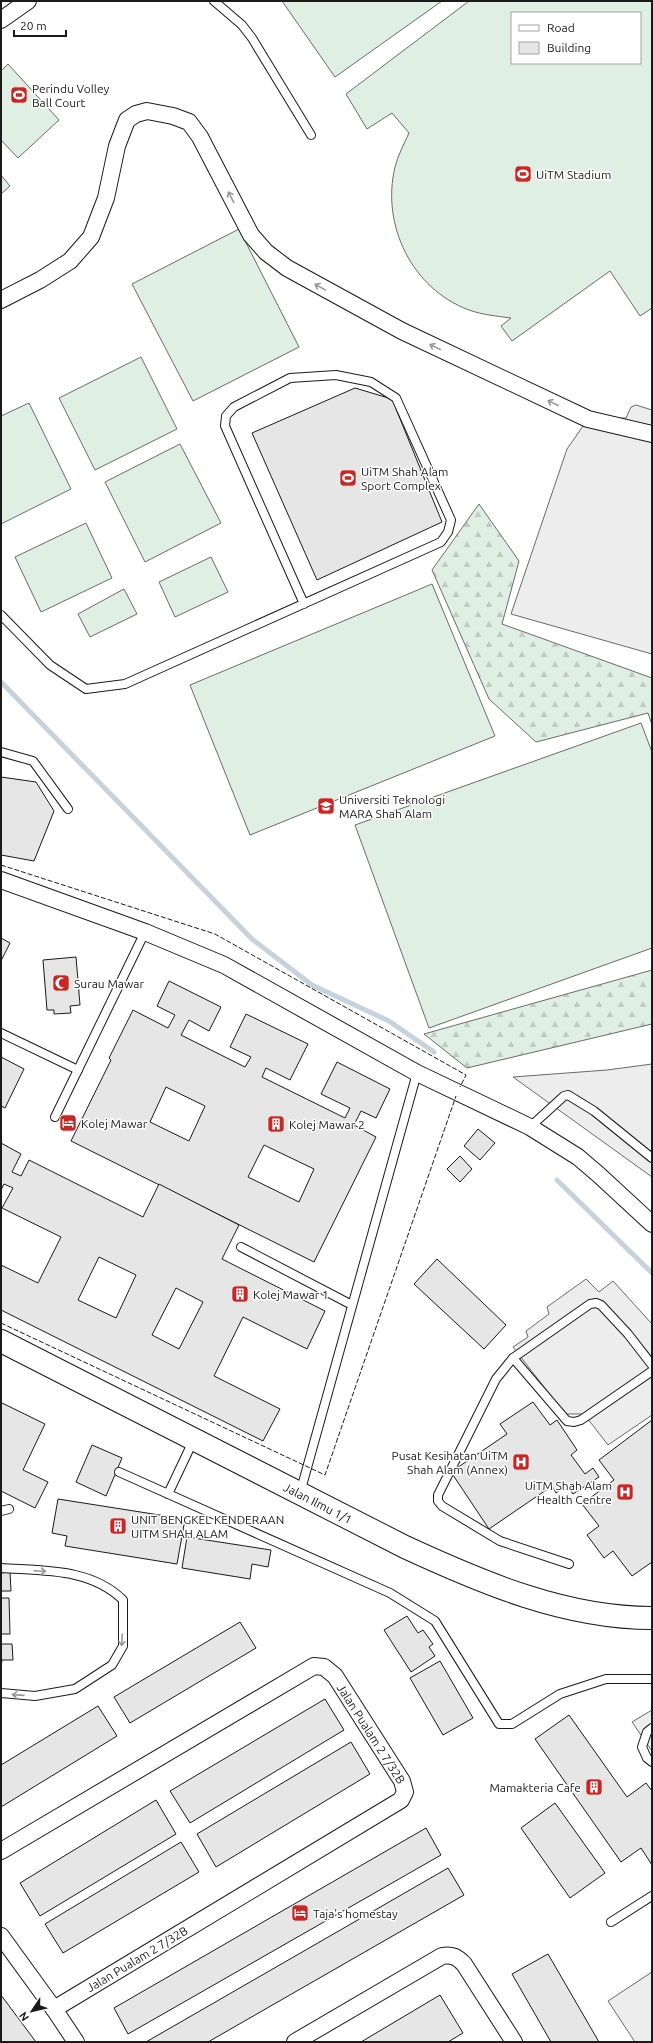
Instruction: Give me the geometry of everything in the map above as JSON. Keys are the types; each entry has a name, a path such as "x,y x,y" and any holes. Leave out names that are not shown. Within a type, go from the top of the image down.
{"street":[{"path":"1,20 28,1"},
{"path":"1,300 40,280 70,261 92,237 106,198 117,146 127,120 136,114 147,111 173,116 189,122 200,137 251,235 266,252 287,268 402,331 588,419 652,434"},
{"path":"1,880 145,932 224,965 418,1074 530,1127 583,1162 652,1224"},
{"name":"Jalan Ilmu 1/1","path":"1,1341 405,1547 506,1590 572,1609 652,1618"},
{"name":"Jalan Pualam 2 7/32B","path":"1,1852 314,1666 324,1667 335,1676 402,1781 405,1792 401,1800 54,2009"},
{"path":"1,1936 76,2042"},
{"path":"295,2042 442,1956 449,1954 456,1957 464,1964 514,2042"}],"lane":[{"path":"214,1 242,25 252,38 311,135"},
{"path":"1,616 50,665 86,689 125,684 304,604 441,542 448,532 451,520 396,398 371,382 336,375 290,378 234,407 226,416 225,426 304,604"},
{"path":"1,752 33,761 68,809"},
{"path":"55,1117 145,932"},
{"path":"1,1033 78,1070"},
{"path":"300,1493 418,1074"},
{"path":"530,1127 564,1096 568,1095 594,1111 652,1158"},
{"path":"241,1247 352,1305"},
{"path":"569,1564 500,1541 442,1506 438,1501 438,1495 496,1379 513,1358 590,1304 596,1303 601,1305 628,1334 652,1365"},
{"path":"513,1358 567,1421 574,1422 581,1420 652,1371"},
{"path":"168,1494 194,1439"},
{"path":"119,1472 292,1548 390,1594 435,1621 499,1724 512,1724 560,1694 606,1679 652,1679"},
{"path":"1,1568 69,1572 111,1589 123,1600 123,1646 112,1665 75,1689 35,1696 1,1694"},
{"path":"652,1728 647,1732 642,1747 652,1762"},
{"path":"611,1922 652,1896"}],"green space":[{"path":"282,1 442,1 335,77"},
{"name":"UiTM Stadium","path":"469,1 652,1 652,308 640,316 610,271 512,341 501,326 511,318 474,312 449,300 431,287 417,271 405,252 397,232 393,211 392,189 395,167 409,133 392,113 367,129 346,94"},
{"name":"Perindu Volley Ball Court","path":"8,64 59,120 18,158 1,140 1,71"},
{"path":"1,175 10,186 1,194"},
{"path":"239,229 299,347 193,401 132,284"},
{"path":"141,357 177,429 95,470 59,398"},
{"path":"29,403 71,489 1,524 1,416"},
{"path":"180,444 221,523 145,562 105,482"},
{"path":"479,504 519,561 502,624 652,678 652,725 648,713 536,742 489,699 432,570"},
{"path":"86,523 112,578 41,612 15,557"},
{"path":"211,557 228,592 175,617 159,582"},
{"path":"432,584 495,736 250,835 190,685"},
{"path":"124,589 137,614 90,637 78,614"},
{"path":"641,723 652,752 652,948 429,1028 355,825"},
{"path":"652,970 652,1024 467,1068 424,1034"}],"shaded area":[{"path":"636,405 652,410 652,654 511,614 567,449 588,419 626,418 631,407"},
{"path":"652,1064 652,1177 513,1077 607,1070"},
{"path":"586,1279 599,1292 613,1281 652,1324 652,1415 608,1445 584,1414 565,1414 513,1347 528,1337 526,1331 549,1314 547,1307"},
{"path":"652,1710 652,1751 632,1722"},
{"path":"652,1972 652,2042 635,2042 608,2001"}],"building":[{"name":"UiTM Shah Alam Sport Complex","path":"355,388 392,399 442,522 317,580 252,433"},
{"path":"1,777 36,782 54,811 34,861 1,855"},
{"path":"1,938 10,943 1,961"},
{"name":"Surau Mawar","path":"76,957 80,1005 70,1006 71,1013 54,1014 54,1010 47,1010 43,960"},
{"name":"Kolej Mawar 2","path":"169,981 221,1007 209,1031 189,1020 181,1035 245,1067 251,1057 230,1047 246,1014 308,1044 290,1080 266,1068 262,1077 345,1118 350,1108 321,1094 337,1062 390,1089 376,1118 361,1111 354,1125 376,1137 314,1262 71,1141 111,1060 109,1058 133,1010 168,1028 175,1015 157,1006","holes":["166,1087 205,1106 189,1141 150,1122","264,1145 314,1169 299,1202 248,1177"]},
{"path":"1,1057 24,1069 5,1108 1,1106"},
{"path":"478,1129 495,1143 480,1160 464,1146"},
{"name":"Kolej Mawar 1","path":"1,1143 21,1154 12,1172 21,1176 29,1160 143,1217 159,1184 239,1225 222,1259 325,1311 307,1349 243,1317 214,1376 280,1409 263,1441 1,1310 1,1265 38,1283 61,1237 2,1208 13,1188 4,1184 1,1190","holes":["99,1257 136,1275 116,1318 78,1300","176,1288 203,1302 179,1349 152,1335"]},
{"path":"460,1156 472,1169 460,1182 447,1169"},
{"path":"437,1259 506,1325 484,1349 414,1284"},
{"name":"Pusat Kesihatan UiTM Shah Alam (Annex)","path":"533,1402 550,1425 557,1420 577,1450 571,1455 585,1474 593,1468 599,1477 573,1494 567,1485 556,1493 552,1486 489,1529 451,1472 507,1434 500,1424"},
{"path":"2,1403 45,1424 23,1470 48,1482 35,1508 1,1491"},
{"name":"UiTM Shah Alam Health Centre","path":"652,1420 652,1562 632,1576 613,1551 604,1558 587,1535 599,1526 582,1504 614,1480 599,1460"},
{"path":"92,1445 122,1458 106,1496 76,1482"},
{"name":"UNIT BENGKEL KENDERAAN UITM SHAH ALAM","path":"58,1499 185,1519 177,1564 65,1546 67,1536 52,1533"},
{"path":"187,1537 271,1550 268,1567 252,1564 250,1579 182,1568"},
{"path":"10,1572 11,1591 1,1591 1,1573"},
{"path":"1,1598 9,1598 10,1634 1,1634"},
{"path":"407,1616 418,1633 423,1630 433,1644 429,1647 435,1656 411,1672 384,1630"},
{"path":"240,1622 256,1648 130,1723 114,1697"},
{"path":"1,1644 12,1644 13,1660 2,1660 1,1667"},
{"path":"440,1661 473,1718 443,1735 410,1678"},
{"path":"325,1699 344,1730 190,1823 170,1791"},
{"path":"98,1706 117,1736 1,1807 1,1765"},
{"name":"Mamakteria Cafe","path":"569,1715 627,1797 646,1783 652,1791 652,1865 641,1848 621,1862 535,1739"},
{"path":"351,1742 370,1774 216,1867 197,1834"},
{"path":"156,1800 176,1834 40,1916 20,1883"},
{"path":"555,1803 605,1873 570,1898 521,1828"},
{"path":"426,1828 441,1855 128,2034 114,2008"},
{"path":"181,1842 199,1872 63,1953 45,1924"},
{"path":"448,1868 464,1895 208,2042 146,2042"},
{"path":"548,1954 599,2042 551,2042 512,1974"},
{"path":"1,1995 36,2042 1,2042"},
{"path":"440,1995 463,2033 448,2042 361,2042"}],"waterway":[{"path":"1,682 252,939 312,985 389,1021 434,1052"},
{"path":"557,1180 652,1273"}],"fence":[{"path":"1,865 215,934 466,1075 460,1087"},
{"path":"1,1323 325,1475 456,1096"}],"place":[{"name":"Perindu Volley Ball Court","path":"19,95"},
{"name":"UiTM Stadium","path":"523,174"},
{"name":"UiTM Shah Alam Sport Complex","path":"348,478"},
{"name":"Universiti Teknologi MARA Shah Alam","path":"326,806"},
{"name":"Surau Mawar","path":"61,983"},
{"name":"Kolej Mawar","path":"68,1123"},
{"name":"Kolej Mawar 2","path":"276,1124"},
{"name":"Kolej Mawar 1","path":"240,1294"},
{"name":"Pusat Kesihatan UiTM Shah Alam (Annex)","path":"521,1462"},
{"name":"UiTM Shah Alam Health Centre","path":"625,1492"},
{"name":"UNIT BENGKEL KENDERAAN UITM SHAH ALAM","path":"118,1526"},
{"name":"Mamakteria Cafe","path":"594,1787"},
{"name":"Taja's homestay","path":"300,1913"}]}
